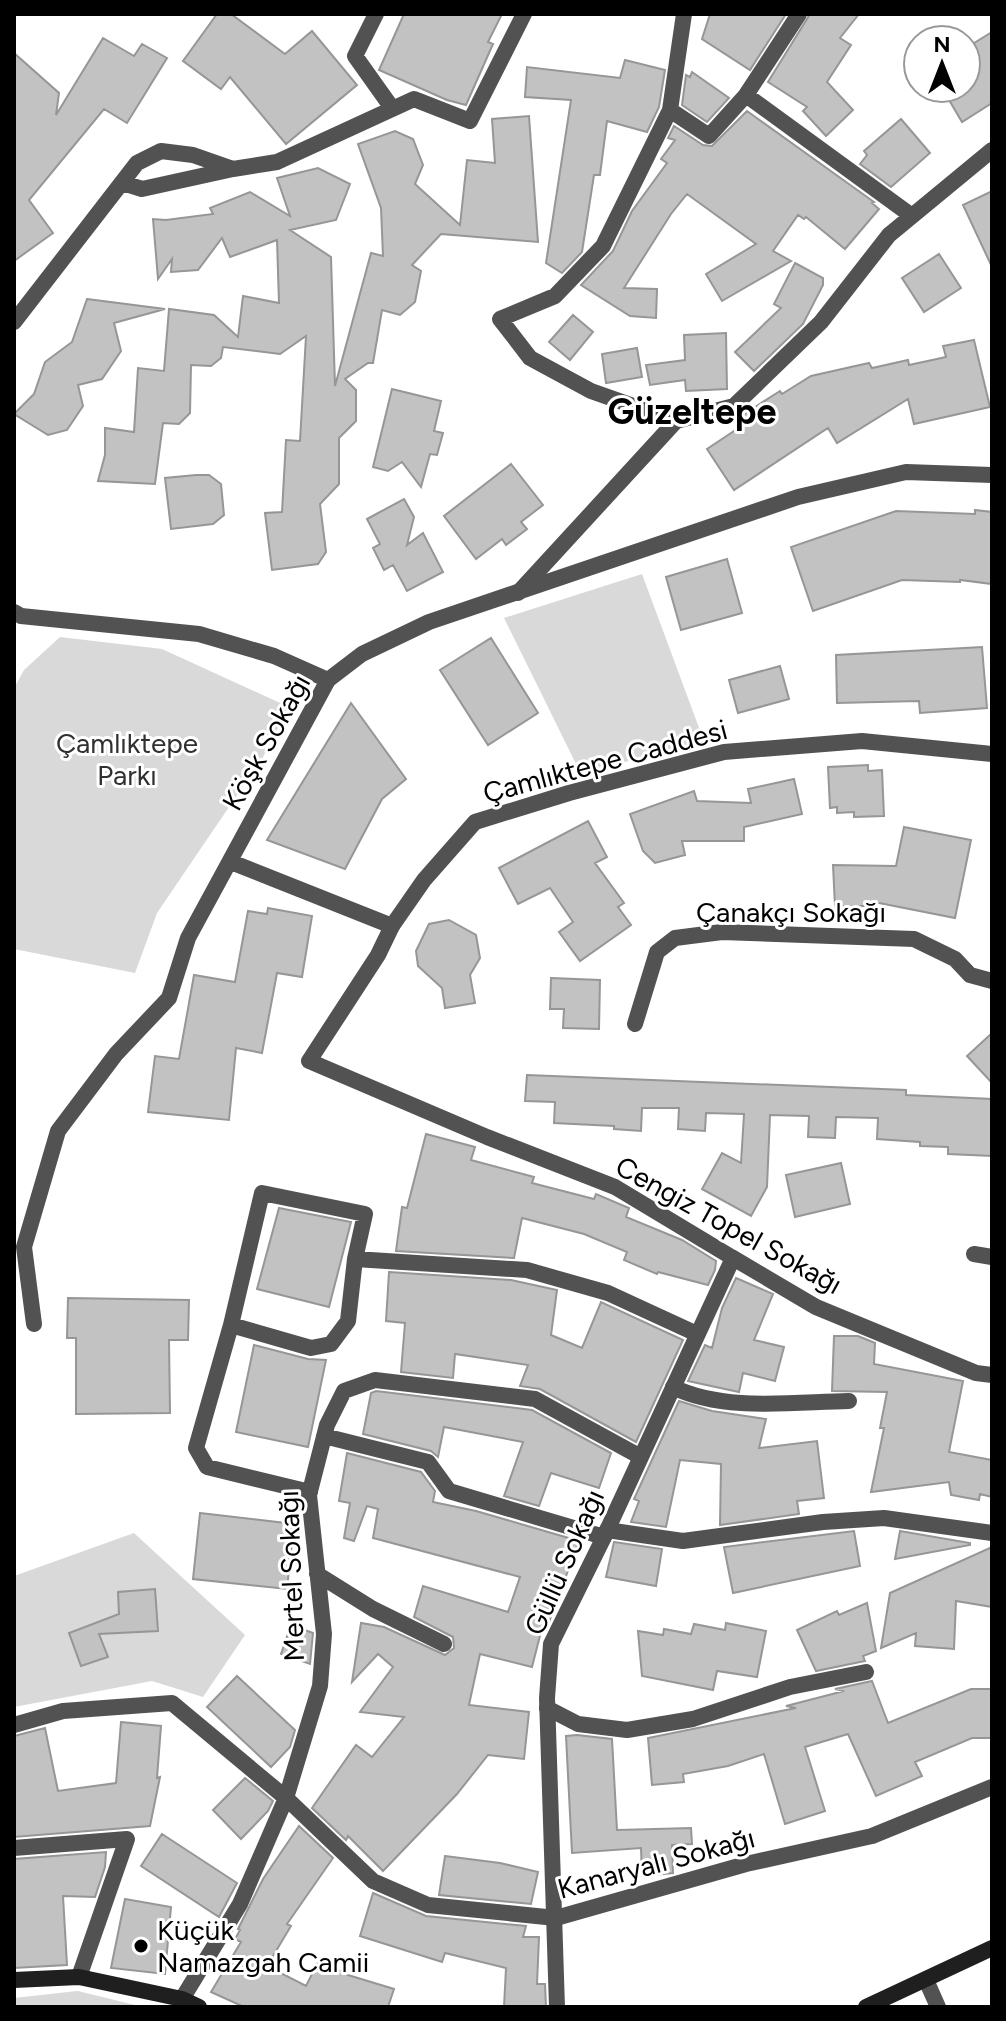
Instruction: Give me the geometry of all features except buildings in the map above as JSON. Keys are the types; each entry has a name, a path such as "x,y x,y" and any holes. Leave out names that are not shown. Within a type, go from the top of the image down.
{"main road":[{"path":"875,2006 992,1948"},
{"path":"14,1980 79,1977 182,1999 199,2007"}],"street":[{"path":"376,14 355,56 392,108"},
{"path":"123,183 142,189 277,162 414,99 470,121 524,14"},
{"path":"676,421 591,391 530,358 500,319 555,296 603,246 670,110 684,14"},
{"path":"670,110 709,136 746,95 799,14"},
{"path":"746,95 912,216"},
{"path":"518,594 676,421 734,406 821,322 889,235 992,150"},
{"path":"14,322 137,163 161,151 193,155 233,169"},
{"name":"Köşk Sokağı","path":"34,1324 24,1247 58,1131 116,1054 169,998 188,938 328,680 362,654 429,622 798,497 906,472 992,475"},
{"path":"14,612 21,616 199,634 274,656 328,680"},
{"name":"Çamlıktepe Caddesi","path":"309,1061 378,955 392,926 424,880 475,822 569,793 724,752 862,741 992,754"},
{"path":"231,862 392,926"},
{"name":"Çanakçı Sokağı","path":"635,1024 657,952 675,938 722,932 914,939 955,959 970,975 992,981"},
{"name":"Cengiz Topel Sokağı","path":"309,1061 487,1137 615,1187 816,1307 976,1373 992,1375"},
{"path":"231,1325 311,1348 331,1344 348,1321 355,1259 365,1214 262,1193 231,1325 196,1448 207,1467 310,1492"},
{"path":"974,1254 992,1257"},
{"name":"Güllü Sokağı","path":"557,2007 547,1708 551,1644 733,1258"},
{"path":"355,1259 527,1270 608,1293 697,1334"},
{"name":"Mertel Sokağı","path":"182,1999 240,1904 286,1798 320,1686 324,1634 310,1492 324,1436 344,1391 375,1380 535,1399 639,1456"},
{"path":"673,1387 692,1397 746,1402 849,1401"},
{"path":"324,1436 428,1462 449,1491 605,1534 683,1541 823,1522 884,1518 992,1533"},
{"path":"317,1574 373,1609 444,1644"},
{"path":"547,1708 578,1724 627,1730 693,1719 790,1687 866,1672"},
{"name":"Kanaryalı Sokağı","path":"14,1725 63,1711 172,1703 286,1798 373,1881 428,1905 556,1918 746,1864 872,1836 992,1787"},
{"path":"14,1848 127,1839 79,1977"},
{"path":"926,1980 938,2007"}],"green space":[{"path":"642,574 705,744 580,772 504,618"},
{"name":"Çamlıktepe Parkı","path":"60,637 162,649 289,707 263,757 157,913 135,973 14,949 14,688 24,670"},
{"path":"134,1533 245,1635 203,1697 152,1681 14,1707 14,1576"},
{"path":"77,1991 143,2007 14,2007 14,1998"}],"place":[{"name":"Küçük Namazgah Camii","path":"141,1946"}],"district":[{"name":"Güzeltepe","path":"692,411"}]}
